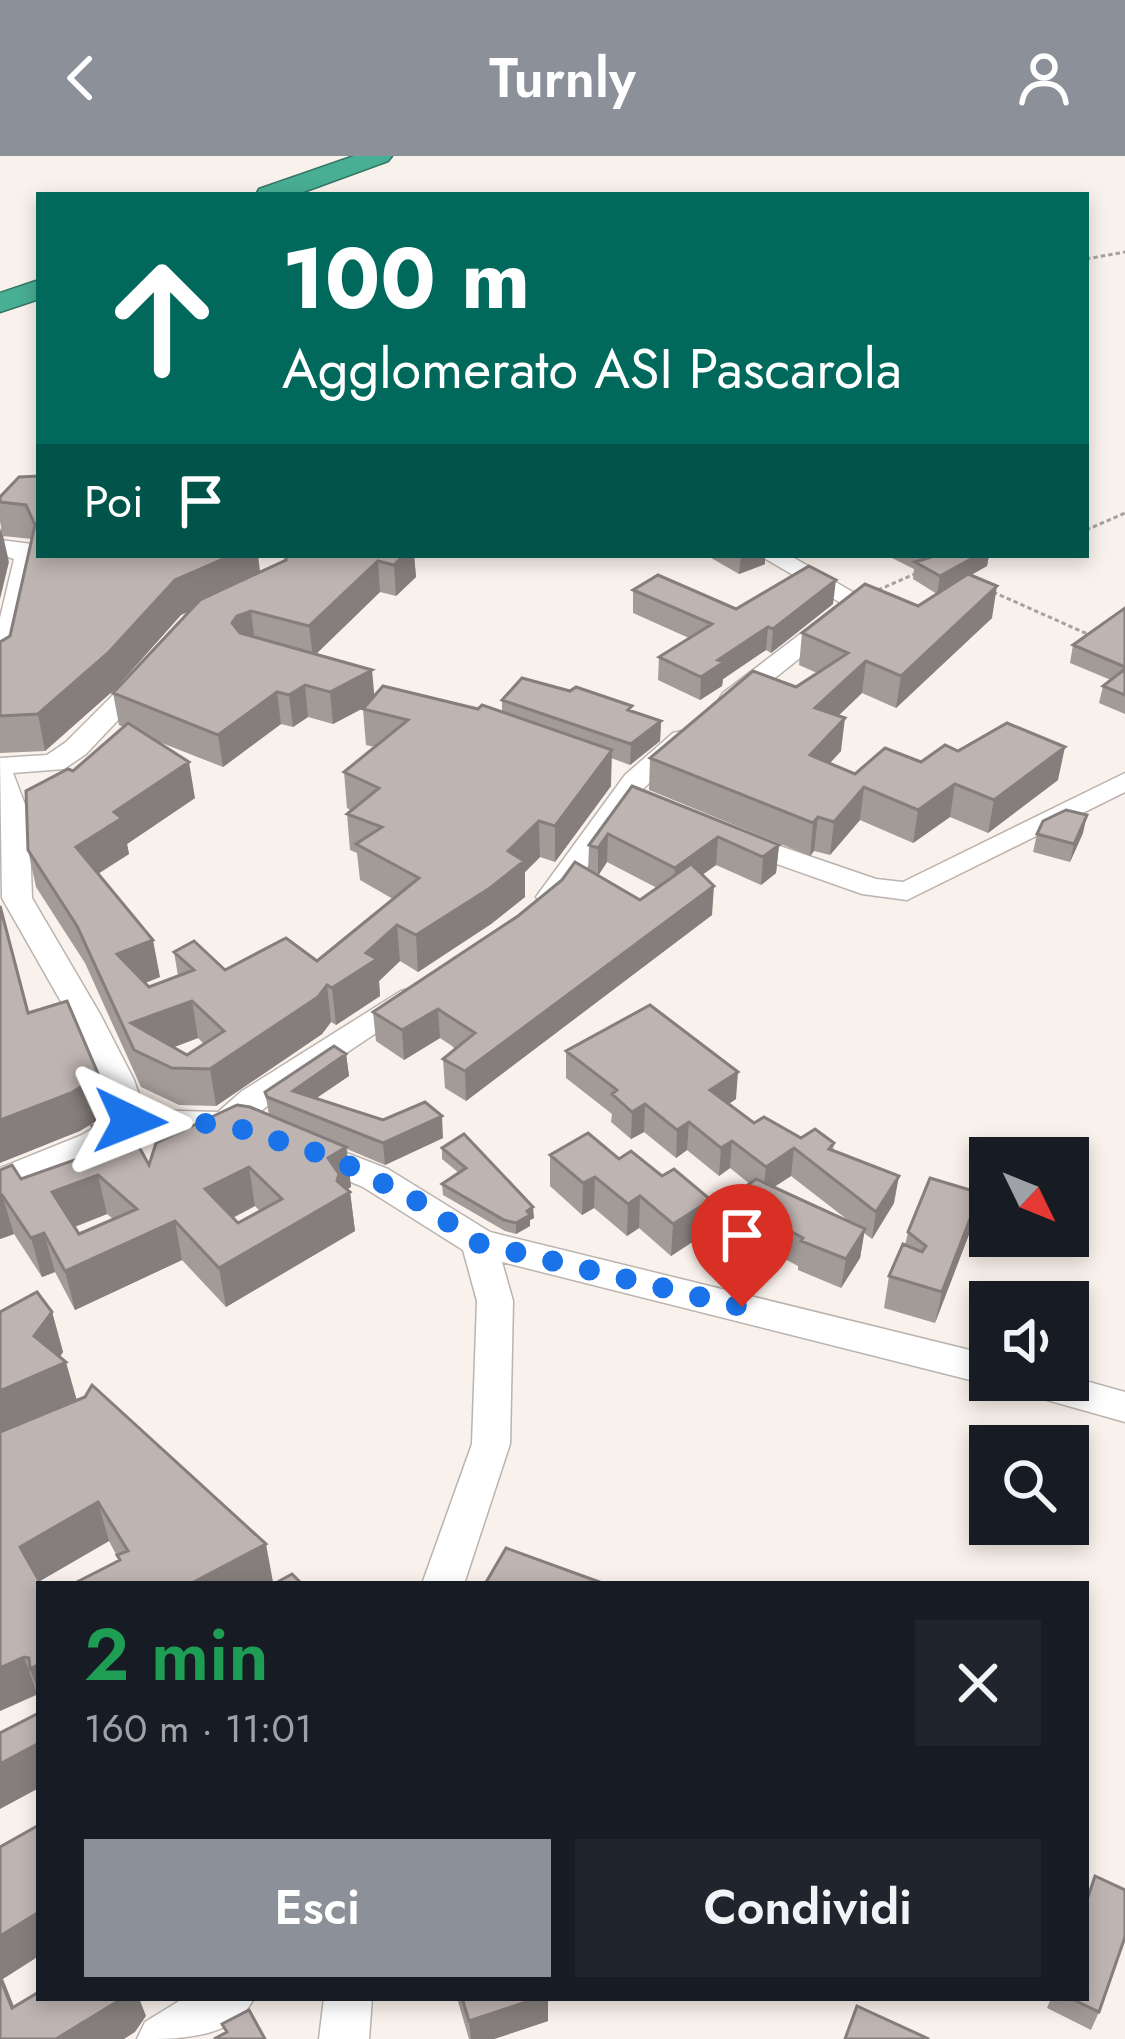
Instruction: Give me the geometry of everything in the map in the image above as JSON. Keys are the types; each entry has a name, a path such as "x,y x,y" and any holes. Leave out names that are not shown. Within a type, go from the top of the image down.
{"highway":[{"path":"278,192 380,156"},
{"path":"308,192 408,156"},
{"path":"0,290 36,278"},
{"path":"0,303 36,290"}],"street":[{"path":"0,670 14,619 21,542"},
{"path":"535,911 595,842 631,789 688,734 858,602 777,558"},
{"path":"130,1121 118,1080 85,1014 17,898 15,815 0,770 54,763 64,756 167,653"},
{"path":"714,831 872,889 907,891 1125,781"},
{"path":"225,1124 254,1099 441,980"},
{"path":"0,1182 94,1143 130,1121 225,1124 334,1158 421,1203 478,1243 969,1365"},
{"path":"444,1581 491,1444 495,1301 478,1243"},
{"path":"1089,1397 1125,1407"},
{"path":"162,2039 225,2001"}],"path":[{"path":"1089,258 1125,252"},
{"path":"1089,529 1125,513"},
{"path":"858,602 893,581 934,568"},
{"path":"978,586 1104,641"}],"building":[{"path":"36,476 36,558 225,558 175,580 108,653 38,714 0,716 0,642 10,636 35,525 26,505 0,502 19,477"},
{"path":"401,558 394,565 378,561 309,626 251,611 232,623 240,633 372,670 330,692 305,685 289,695 277,692 218,735 113,693 200,600 286,560"},
{"path":"928,558 973,558 940,576 915,562"},
{"path":"809,566 836,580 773,629 768,627 718,660 724,662 701,677 659,657 712,624 633,590 658,575 736,609"},
{"path":"968,574 997,586 901,676 866,661 815,708 845,718 810,755 855,774 885,748 921,762 945,745 958,751 1007,723 1065,747 994,800 955,784 918,810 864,787 834,822 818,817 813,823 650,758 753,671 796,687 848,653 802,633 865,584 918,606"},
{"path":"1125,608 1125,667 1073,645"},
{"path":"1125,669 1125,695 1103,686"},
{"path":"522,678 570,691 576,687 661,721 631,744 502,700"},
{"path":"383,686 478,709 482,705 612,750 555,826 539,821 508,851 524,861 490,888 416,935 397,925 366,953 377,959 332,988 327,985 318,997 210,1069 172,1068 134,1050 77,926 28,850 26,791 68,769 73,771 128,723 189,762 114,812 122,818 76,847 153,940 117,954 149,987 194,970 174,952 194,941 225,970 286,938 317,961 419,878 356,844 382,827 347,814 379,788 344,772 408,720 363,709","holes":["192,1001 224,1031 187,1055 131,1023"]},
{"path":"632,786 779,845 763,857 718,837 675,868 608,834 598,848 589,845"},
{"path":"1066,810 1087,815 1074,844 1037,834 1043,821"},
{"path":"575,862 640,900 691,864 714,886 465,1071 443,1059 475,1033 438,1009 402,1030 373,1012 518,916 562,880"},
{"path":"0,906 28,1013 67,1001 99,1076 71,1093 0,1120"},
{"path":"650,1005 738,1072 710,1090 754,1123 764,1117 801,1138 815,1129 834,1143 829,1149 899,1176 876,1212 794,1148 766,1167 732,1141 721,1148 689,1122 677,1130 645,1104 632,1112 612,1094 617,1090 566,1051"},
{"path":"334,1046 346,1054 293,1091 383,1120 425,1102 442,1116 383,1143 267,1097 265,1092"},
{"path":"237,1105 250,1107 346,1147 328,1158 339,1174 337,1181 350,1192 219,1268 175,1221 65,1271 44,1233 31,1238 0,1195 0,1170 12,1165 21,1179 103,1150 92,1126 123,1118 149,1165 156,1143","holes":["249,1167 282,1199 238,1223 205,1189","98,1175 137,1209 79,1234 52,1192"]},
{"path":"588,1133 619,1159 631,1151 662,1176 674,1169 711,1200 673,1224 640,1196 628,1204 595,1177 583,1183 550,1155"},
{"path":"464,1134 533,1207 527,1211 530,1215 516,1223 504,1220 442,1184 466,1168 442,1148"},
{"path":"930,1178 969,1190 969,1222 942,1292 889,1276 903,1244 922,1252 926,1246 908,1232"},
{"path":"756,1179 865,1229 846,1259 801,1241 803,1238 730,1198"},
{"path":"37,1292 52,1312 34,1336 66,1362 0,1391 0,1312"},
{"path":"92,1385 266,1544 196,1581 79,1581 128,1551 98,1502 20,1547 39,1581 36,1666 30,1669 29,1658 24,1657 0,1668 0,1432 85,1397"},
{"path":"506,1548 597,1581 487,1581"},
{"path":"36,1715 36,1745 0,1764 0,1733"},
{"path":"36,1827 36,1914 0,1936 0,1847"},
{"path":"1095,1876 1125,1890 1125,1937 1099,2012 1076,2001 1089,2001 1089,1894"},
{"path":"0,1978 12,2008 36,1994 36,2001 118,2001 56,2039 0,2039"},
{"path":"463,2001 529,2001 469,2021"},
{"path":"857,2006 929,2039 845,2039"},
{"path":"249,2010 265,2039 214,2039 227,2032 222,2024"}],"route":[{"path":"130,1121 225,1124 334,1158 421,1203 478,1243 742,1307"}]}
